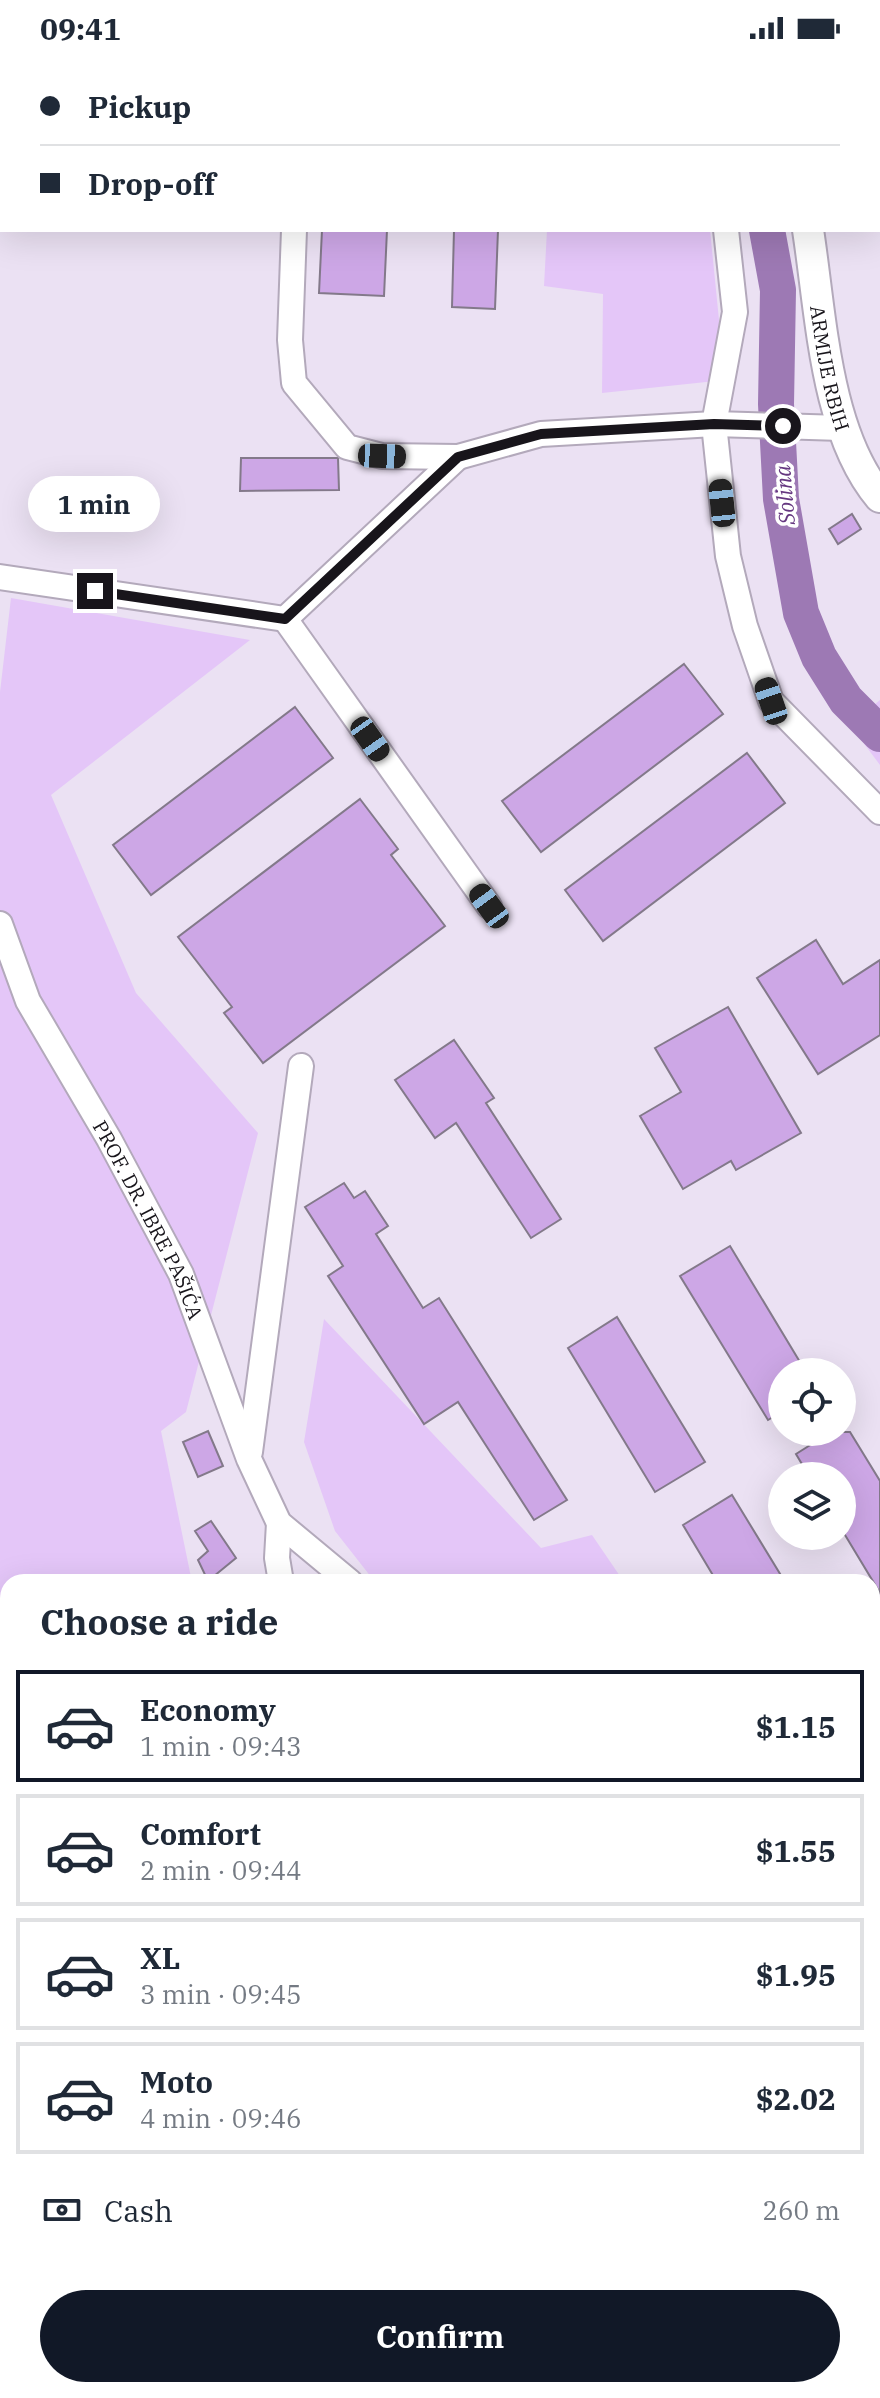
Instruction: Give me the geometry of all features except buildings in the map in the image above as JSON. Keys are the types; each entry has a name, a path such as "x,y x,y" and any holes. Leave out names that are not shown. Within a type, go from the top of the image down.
{"main road":[{"name":"ARMIJE RBIH","path":"808,232 841,428 863,478 880,497"}],"street":[{"path":"294,232 290,340 294,383 347,447 382,456 458,457 541,434 714,424 841,428"},
{"path":"726,232 735,312 714,424 728,556 745,626 771,701 880,812"},
{"path":"285,619 458,457"},
{"path":"0,577 285,619 489,906"},
{"name":"PROF. DR. IBRE PAŠIĆA","path":"0,924 28,1001 109,1139 181,1274 249,1459 279,1523 340,1574"},
{"path":"249,1459 301,1066"},
{"name":"PROF. DR. IBRE PAŠIĆA","path":"279,1523 277,1558 280,1574"}],"shaded area":[{"path":"547,232 710,232 725,380 602,393 603,294 544,286"},
{"path":"11,598 250,640 51,795 136,993 258,1133 186,1412 161,1431 190,1574 0,1574 0,692"},
{"path":"880,700 880,765 850,725"},
{"path":"324,1319 541,1548 592,1535 619,1574 369,1574 335,1531 304,1442"}],"waterway":[{"name":"Solina","path":"767,232 778,290 776,404 781,499 801,613 819,657 846,700 880,734"}],"route":[{"path":"95,591 285,619 458,457 541,434 714,424 783,426"}]}
